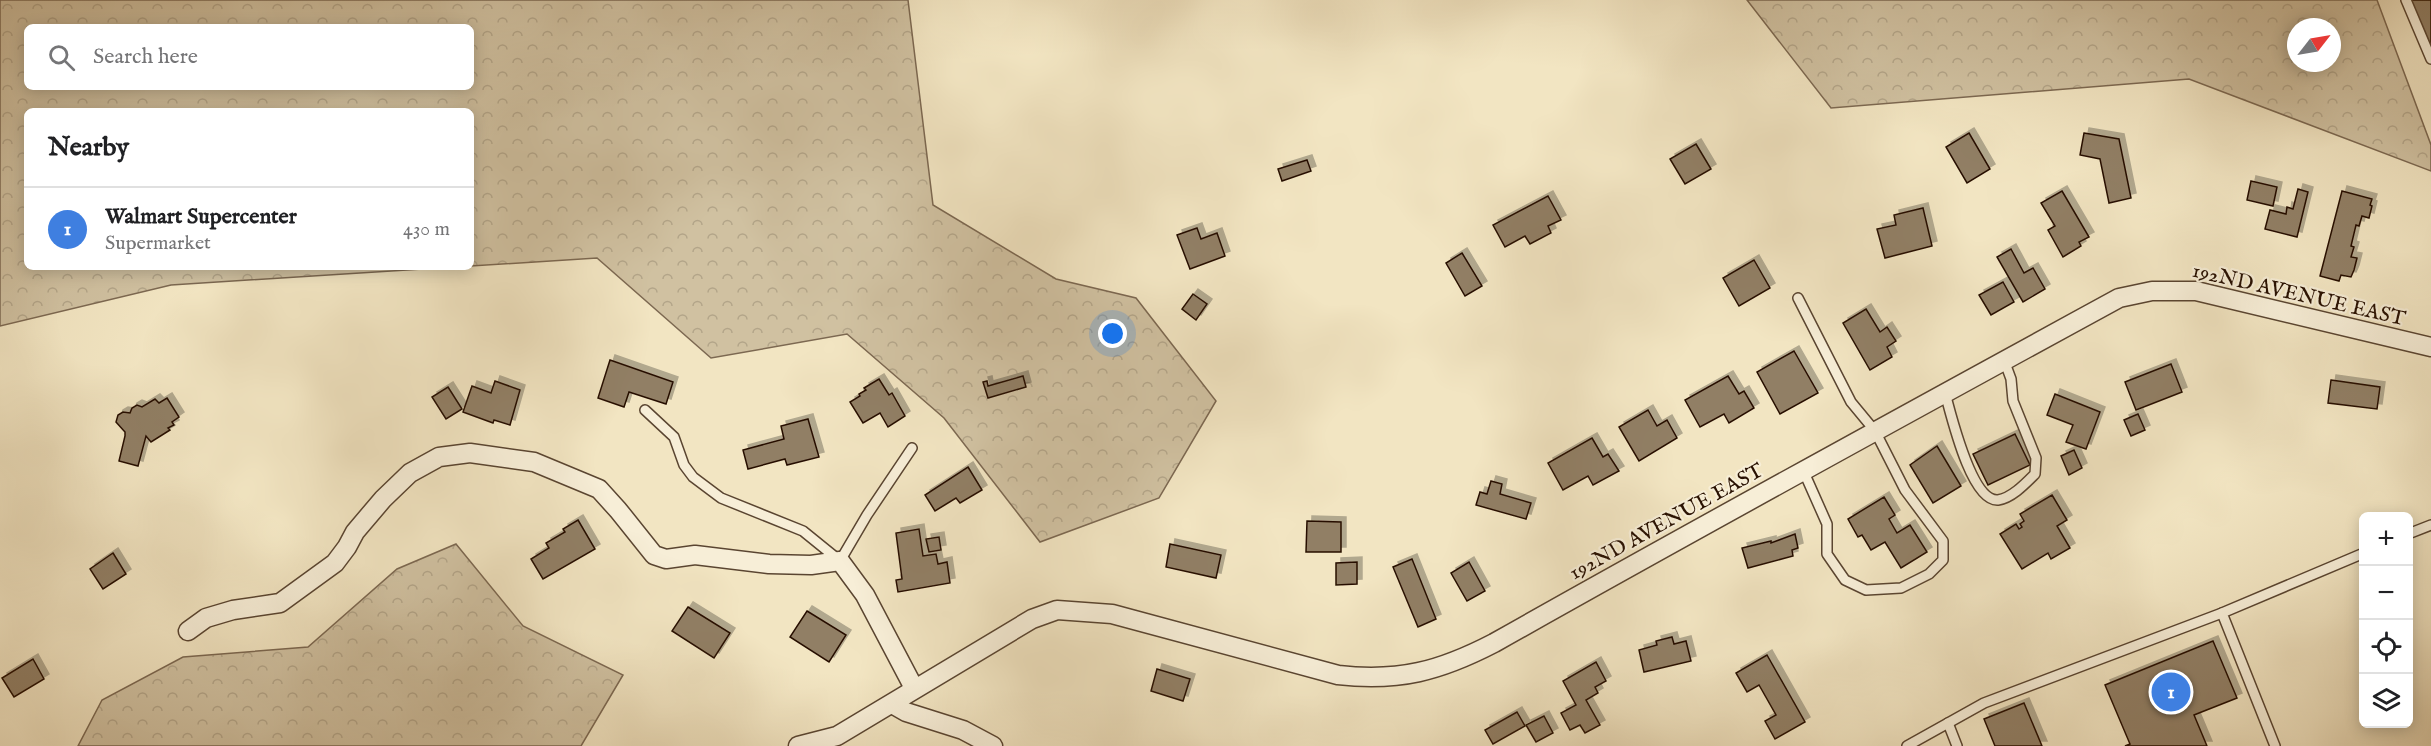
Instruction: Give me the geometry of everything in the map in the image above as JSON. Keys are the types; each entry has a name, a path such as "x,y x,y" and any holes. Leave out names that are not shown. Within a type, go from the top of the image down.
{"street":[{"name":"192ND AVENUE EAST","path":"892,704 914,688 1032,619 1057,610 1112,614 1338,675 1370,678 1399,677 1436,668 1466,658 1494,643 1803,470 2119,298 2152,291 2196,291 2431,347"},
{"path":"188,631 206,618 233,610 280,603 335,563 348,547 355,532 383,499 410,473 439,457 470,453 534,462 599,489 654,555 666,559 695,555 769,564 811,565 840,561 865,595 914,688"},
{"path":"798,746 837,736 892,704 906,712 963,730 993,746"}],"lane":[{"path":"2406,0 2431,59"},
{"path":"1798,298 1851,402 1875,431 1905,490 1943,541 1943,560 1929,574 1901,588 1866,590 1845,580 1827,554 1827,524 1803,470"},
{"path":"1945,393 1966,461 1975,482 1986,497 1997,500 2011,495 2035,474 2036,458 2013,401 2011,379 2004,360"},
{"path":"645,410 674,437 684,465 693,477 721,498 802,531 840,561 867,515 912,448"},
{"path":"2413,532 2431,525"},
{"path":"1907,746 1984,703 2222,613 2359,555"},
{"path":"2222,613 2276,746"},
{"path":"1948,723 1957,746"}],"green space":[{"path":"0,0 908,0 933,205 1056,279 1136,298 1216,401 1159,498 1040,542 944,418 847,334 711,358 597,258 474,266 474,108 24,108 24,270 407,270 171,285 0,326"},
{"path":"1747,0 2377,0 2431,145 2431,171 2189,79 1831,108"},
{"path":"456,544 523,626 623,675 581,746 78,746 102,700 183,657 308,647 397,569"}],"building":[{"path":"2410,0 2431,0 2431,49"},
{"path":"1969,133 1990,169 1967,183 1946,147"},
{"path":"2084,133 2119,139 2131,198 2109,203 2100,159 2080,155"},
{"path":"1696,144 1711,169 1685,184 1670,159"},
{"path":"1307,160 1311,171 1282,181 1278,169"},
{"path":"2251,181 2277,187 2273,206 2247,200"},
{"path":"2298,189 2308,192 2297,237 2265,229 2270,210 2286,214 2287,207 2293,209"},
{"path":"2062,191 2089,237 2079,242 2081,246 2063,257 2048,230 2055,226 2041,203"},
{"path":"2342,191 2372,199 2370,205 2372,206 2369,218 2362,216 2359,226 2356,225 2351,257 2357,258 2351,277 2341,275 2339,281 2320,276"},
{"path":"1548,196 1561,220 1548,226 1551,233 1530,244 1525,236 1505,247 1493,225"},
{"path":"1923,208 1932,246 1885,258 1877,229 1896,225 1894,215"},
{"path":"1197,228 1201,239 1217,233 1225,256 1190,269 1177,235"},
{"path":"2011,249 2024,273 2033,268 2045,289 2023,302 1997,257"},
{"path":"1462,253 1482,286 1465,296 1446,263"},
{"path":"1754,260 1770,288 1739,306 1723,278"},
{"path":"2003,282 2014,302 1991,315 1979,295"},
{"path":"1193,294 1207,304 1196,320 1182,309"},
{"path":"1866,309 1880,332 1887,327 1896,341 1887,347 1892,357 1870,370 1843,323"},
{"path":"1794,351 1818,393 1780,414 1757,372"},
{"path":"610,360 673,382 666,404 629,392 624,407 598,398"},
{"path":"2171,364 2182,392 2136,410 2125,382"},
{"path":"1023,376 1026,387 988,398 983,382 987,381 988,386"},
{"path":"1728,376 1739,394 1744,391 1754,408 1729,423 1724,414 1700,427 1685,400"},
{"path":"879,379 889,395 892,393 905,416 888,427 880,413 863,423 850,402 866,390 864,388"},
{"path":"2331,380 2380,387 2377,409 2328,403"},
{"path":"495,381 520,390 510,425 494,420 493,423 463,412 472,386 491,393"},
{"path":"448,387 462,409 446,419 432,397"},
{"path":"2055,394 2100,412 2086,449 2066,442 2073,425 2047,415"},
{"path":"167,398 179,417 172,422 174,425 151,442 146,436 138,466 119,461 125,432 116,422 118,415 123,412 130,413 137,405 142,407 155,399 159,403"},
{"path":"1648,410 1657,426 1667,420 1677,438 1639,461 1619,427"},
{"path":"2138,414 2145,430 2131,436 2124,420"},
{"path":"808,419 819,457 787,465 785,459 748,469 743,450 784,439 781,426"},
{"path":"2015,434 2030,465 1988,485 1973,454"},
{"path":"1592,438 1603,457 1608,454 1619,471 1593,485 1588,476 1563,490 1548,463"},
{"path":"1937,446 1961,486 1933,503 1910,465"},
{"path":"2074,450 2082,468 2069,475 2061,456"},
{"path":"968,467 982,490 960,503 956,498 935,511 925,495"},
{"path":"1491,481 1502,484 1500,494 1531,503 1526,519 1476,505 1480,492 1487,494"},
{"path":"2052,495 2067,520 2057,526 2070,548 2051,559 2048,553 2022,569 2000,534 2016,524 2019,529 2022,527 2020,524 2024,521 2020,514"},
{"path":"1884,497 1895,515 1889,519 1897,533 1910,525 1927,552 1901,568 1885,542 1871,550 1862,535 1858,537 1848,519"},
{"path":"578,520 595,549 543,579 531,559 549,548 546,543 565,532 563,529"},
{"path":"1307,521 1341,522 1341,552 1306,552"},
{"path":"919,529 923,556 936,554 938,564 947,562 950,583 898,592 896,580 902,579 896,533"},
{"path":"1795,534 1798,548 1792,550 1793,556 1748,568 1742,548 1771,541 1771,543"},
{"path":"939,537 941,550 929,552 926,539"},
{"path":"1170,544 1221,555 1216,578 1166,567"},
{"path":"113,553 126,574 103,589 90,569"},
{"path":"1412,559 1436,619 1418,627 1393,567"},
{"path":"1357,562 1357,584 1336,585 1336,563"},
{"path":"1469,562 1485,591 1467,601 1451,573"},
{"path":"688,607 730,633 714,658 672,631"},
{"path":"807,611 846,635 829,662 790,637"},
{"path":"1672,637 1674,644 1686,641 1691,661 1644,672 1639,650 1657,645 1656,641"},
{"path":"2213,641 2237,698 2194,715 2207,746 2125,746 2130,744 2105,685"},
{"path":"1767,655 1805,722 1775,739 1765,721 1776,715 1759,685 1747,692 1736,673"},
{"path":"33,659 44,679 14,697 2,678"},
{"path":"1596,662 1606,681 1595,687 1598,693 1586,700 1600,725 1585,733 1580,725 1570,730 1561,713 1576,705 1563,681"},
{"path":"1157,669 1190,679 1183,701 1151,691"},
{"path":"2024,703 2042,746 1995,746 1984,719"},
{"path":"1517,712 1525,726 1493,744 1485,730"},
{"path":"1544,716 1553,733 1536,742 1526,725"}],"place":[{"name":"Walmart Supercenter","path":"2171,692"}]}
